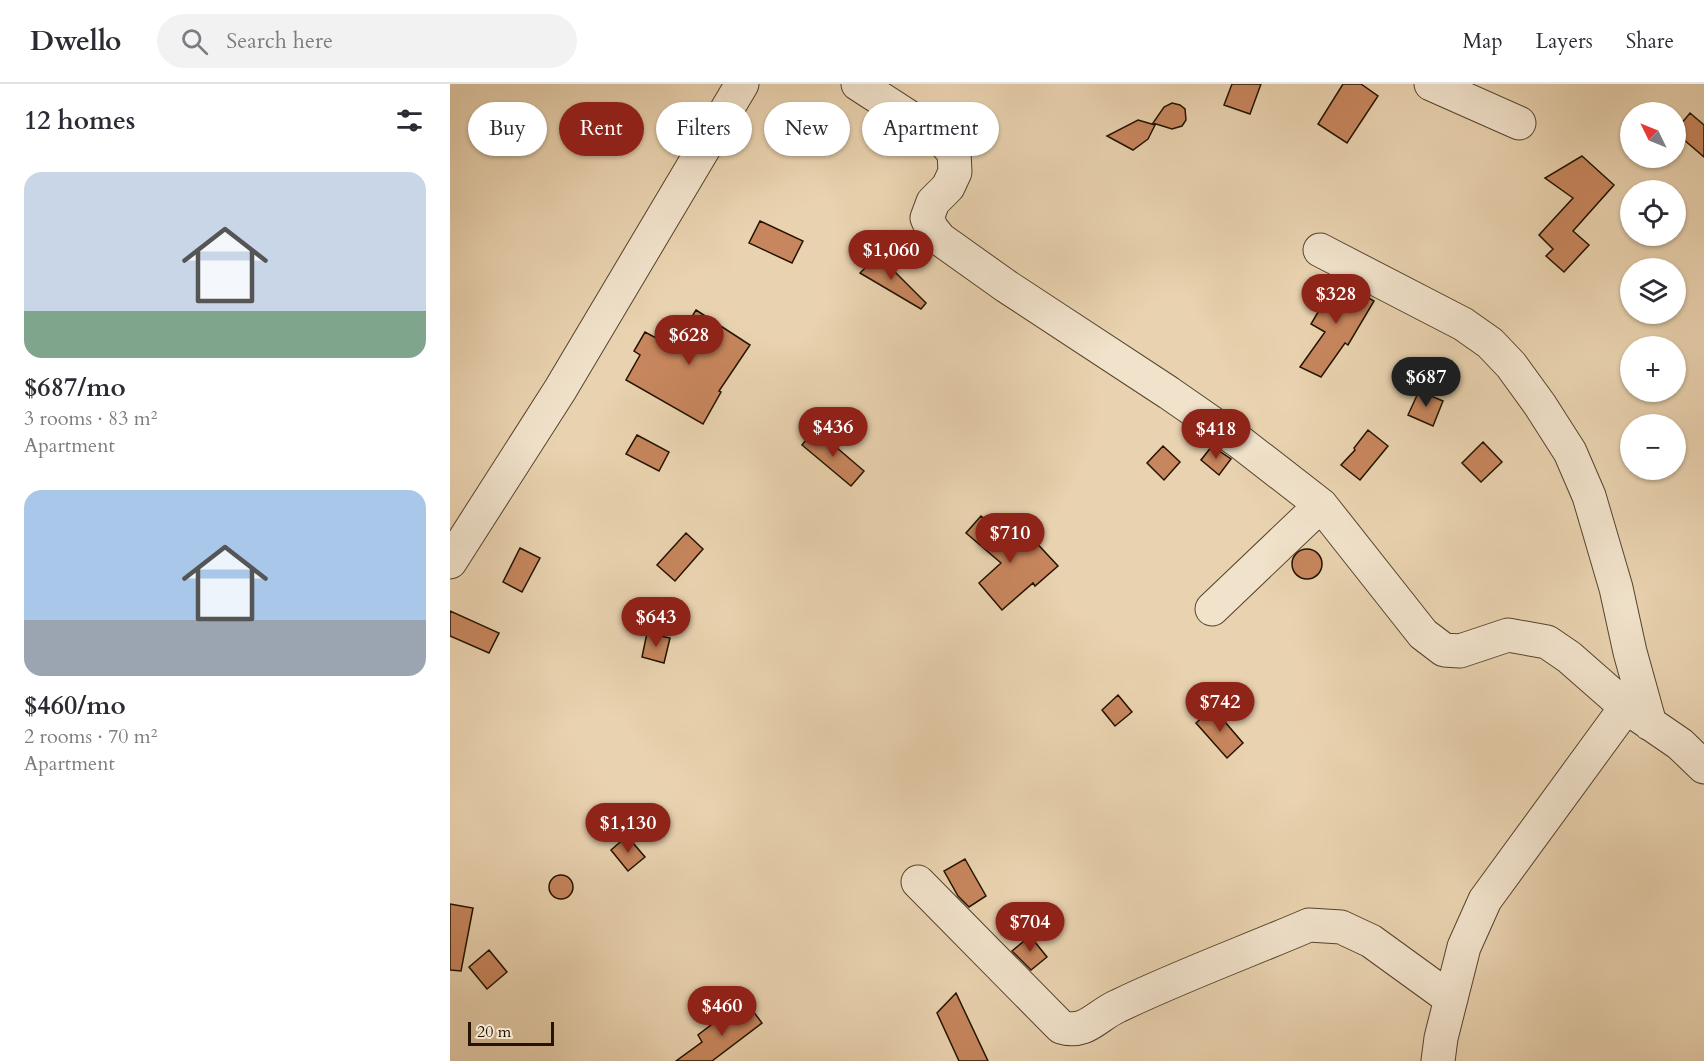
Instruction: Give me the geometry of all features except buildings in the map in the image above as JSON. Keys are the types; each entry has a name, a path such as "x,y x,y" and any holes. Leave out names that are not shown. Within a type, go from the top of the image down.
{"street":[{"path":"450,562 560,390 742,84"},
{"path":"858,84 940,137 954,153 955,172 948,187 933,202 927,218 940,239 1006,286 1241,443 1321,505 1423,634 1444,650 1461,651 1508,635 1546,642 1569,657 1638,715 1680,744 1704,767"},
{"path":"1431,84 1519,123"},
{"path":"1320,250 1463,324 1490,343 1511,365 1570,452 1589,496 1616,588 1630,652 1638,715 1485,900 1464,947 1438,1061"},
{"path":"1212,609 1321,505"},
{"path":"918,882 1061,1027 1072,1031 1083,1028 1116,1006 1309,925 1341,927 1371,941 1451,999"}]}
